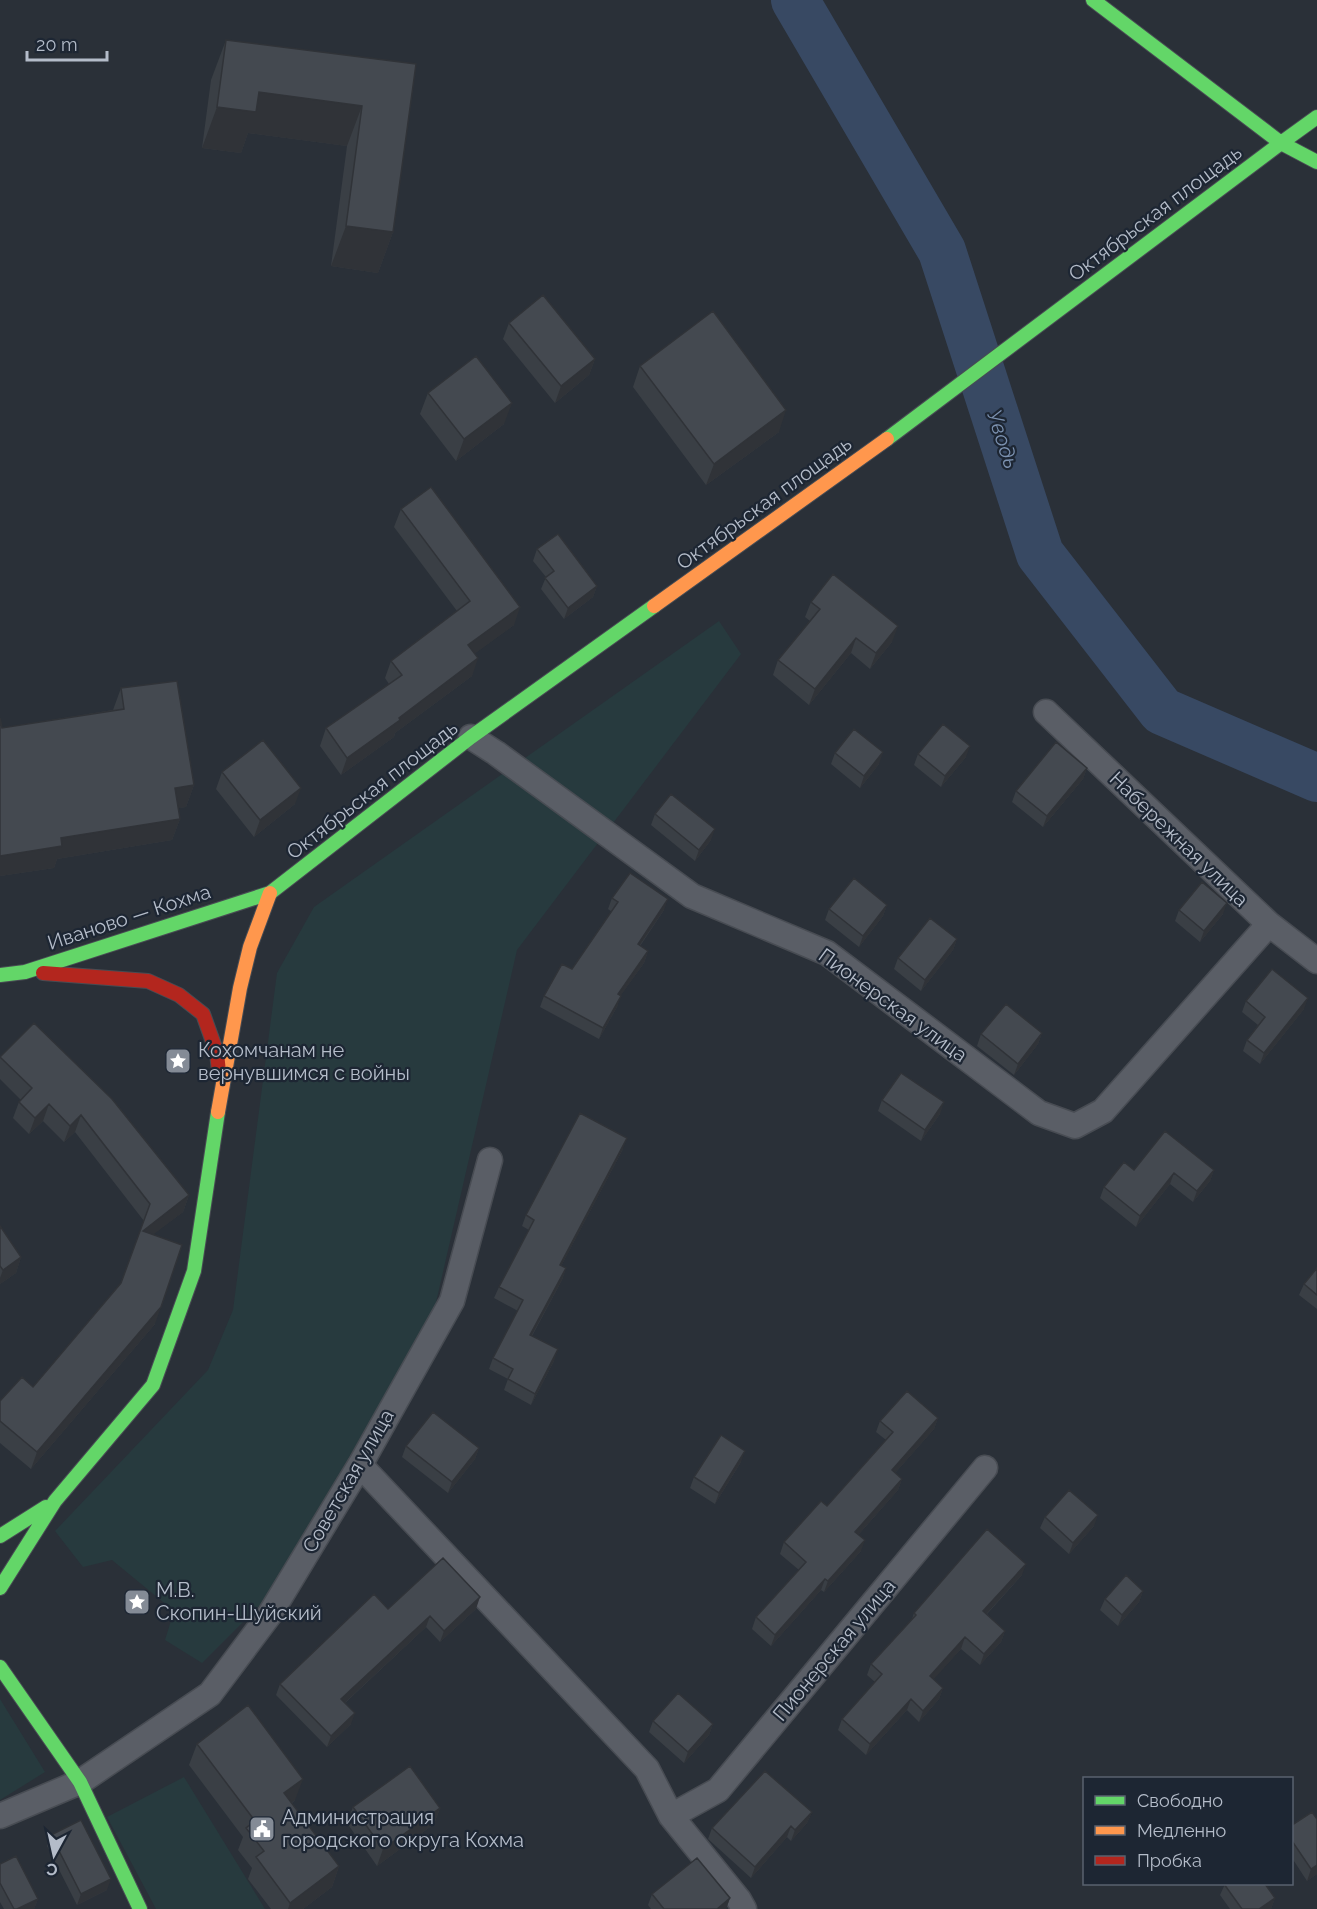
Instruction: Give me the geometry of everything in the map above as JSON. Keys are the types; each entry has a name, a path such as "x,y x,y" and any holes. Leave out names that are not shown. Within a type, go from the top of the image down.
{"main road":[{"path":"1093,0 1281,143 1317,162"},
{"name":"Октябрьская площадь","path":"270,893 471,737 899,430 1317,117"},
{"path":"0,1588 55,1501 153,1385 194,1271 220,1095 250,947 270,893"},
{"name":"Иваново — Кохма","path":"0,975 25,972 270,893"},
{"path":"25,972 148,981 179,995 203,1014 217,1053 220,1095"},
{"path":"0,1536 55,1501"},
{"path":"0,1667 80,1782 140,1909"}],"street":[{"name":"Набережная улица","path":"1046,712 1269,924 1317,962"},
{"name":"Пионерская улица","path":"471,737 692,896 827,953 1039,1113 1075,1126 1102,1111 1269,924"},
{"name":"Советская улица","path":"0,1816 80,1782 210,1694 270,1614 360,1465 452,1301 490,1160"},
{"path":"360,1465 647,1769 671,1816 744,1909"},
{"name":"Пионерская улица","path":"671,1816 718,1790 985,1468"}],"green space":[{"path":"719,621 741,654 517,950 434,1311 268,1597 202,1663 165,1640 174,1611 112,1560 83,1567 55,1531 208,1370 233,1310 277,973 314,907"},
{"path":"0,1699 45,1772 0,1800"},
{"path":"184,1777 265,1909 156,1909 107,1817"}],"building":[{"path":"226,40 416,64 393,232 346,226 362,106 259,92 256,112 217,107"},
{"path":"543,295 595,359 561,386 509,323"},
{"path":"713,311 786,410 714,464 640,366"},
{"path":"476,356 512,403 464,439 428,393"},
{"path":"431,487 520,607 468,645 478,658 399,718 400,720 347,758 326,728 402,675 391,661 470,601 401,509"},
{"path":"558,534 597,586 568,608 545,578 554,571 537,549"},
{"path":"833,574 898,626 876,653 856,638 815,689 778,660 820,609 811,602"},
{"path":"177,681 194,785 175,788 180,819 61,838 62,846 0,856 0,718 2,728 124,709 121,688"},
{"path":"943,724 970,746 945,776 918,754"},
{"path":"854,729 883,752 864,776 835,753"},
{"path":"263,740 301,788 260,820 222,772"},
{"path":"1056,742 1087,768 1047,816 1016,791"},
{"path":"671,794 715,829 699,850 655,814"},
{"path":"630,873 668,899 638,944 648,951 618,994 621,996 603,1028 544,996 562,964 572,969 618,902 612,898"},
{"path":"854,878 887,905 863,936 829,909"},
{"path":"1202,882 1227,903 1204,931 1179,910"},
{"path":"930,918 957,939 925,980 898,958"},
{"path":"1272,969 1308,998 1264,1053 1247,1040 1265,1017 1246,1001"},
{"path":"1006,1004 1042,1033 1018,1064 981,1034"},
{"path":"34,1023 112,1099 189,1195 143,1231 182,1245 161,1307 37,1452 0,1421 0,1401 22,1377 33,1387 121,1283 150,1204 81,1115 70,1126 49,1104 35,1118 19,1102 32,1088 0,1057"},
{"path":"901,1073 944,1102 925,1130 882,1100"},
{"path":"580,1113 627,1138 560,1265 566,1268 530,1335 558,1349 535,1394 508,1379 513,1369 493,1358 523,1300 499,1287 534,1220 526,1215"},
{"path":"1165,1131 1214,1170 1197,1191 1174,1173 1140,1216 1104,1187 1124,1162 1134,1170"},
{"path":"0,1226 21,1257 3,1270 0,1266"},
{"path":"1317,1268 1317,1295 1304,1284"},
{"path":"907,1391 938,1418 892,1470 902,1479 855,1532 865,1540 828,1581 825,1579 775,1635 756,1617 806,1562 784,1542 821,1501 827,1506 893,1432 880,1421"},
{"path":"433,1412 479,1448 452,1482 406,1446"},
{"path":"721,1435 745,1451 719,1493 694,1477"},
{"path":"1069,1490 1098,1515 1073,1543 1045,1517"},
{"path":"987,1529 1026,1564 983,1611 1005,1631 984,1654 965,1637 930,1676 943,1688 923,1711 911,1699 870,1744 842,1719 882,1674 871,1664 916,1615 914,1613"},
{"path":"443,1558 480,1597 444,1631 430,1616 341,1699 355,1713 331,1736 280,1684 374,1594 388,1609"},
{"path":"1126,1575 1143,1591 1122,1615 1105,1599"},
{"path":"678,1693 713,1724 688,1752 653,1721"},
{"name":"Администрация городского округа Кохма","path":"248,1705 303,1779 284,1793 339,1866 290,1903 256,1857 264,1851 246,1828 255,1821 197,1744"},
{"path":"410,1766 440,1808 383,1849 353,1807"},
{"path":"765,1771 812,1812 795,1830 791,1826 755,1867 712,1828"},
{"path":"1312,1812 1317,1819 1317,1865 1311,1869 1293,1842 1293,1824"},
{"path":"81,1820 111,1879 81,1894 51,1835"},
{"path":"16,1856 38,1899 14,1909 0,1883 0,1864"},
{"path":"697,1858 730,1898 717,1909 664,1909 652,1894"},
{"path":"1225,1885 1266,1885 1275,1898 1259,1909 1242,1909"}],"waterway":[{"name":"Уводь","path":"795,0 942,251 1040,554 1162,711 1317,778"}],"traffic: fast":[{"path":"1093,0 1281,143 1317,162"},
{"path":"1281,143 1317,117"},
{"path":"887,439 1281,143"},
{"path":"0,975 25,972 270,893 471,737 654,606"},
{"path":"0,1588 55,1501 153,1385 194,1271 218,1112"},
{"path":"0,1536 46,1507"},
{"path":"0,1667 80,1782 140,1909"}],"traffic: slow":[{"path":"654,606 887,439"},
{"path":"218,1112 240,988 250,947 270,893"}],"traffic: jam":[{"path":"43,973 148,981 179,995 203,1014 217,1053 219,1072"}],"place":[{"name":"Кохомчанам не вернувшимся с войны","path":"178,1061"},
{"name":"М.В. Скопин-Шуйский","path":"137,1602"},
{"name":"Администрация городского округа Кохма","path":"262,1829"}]}
